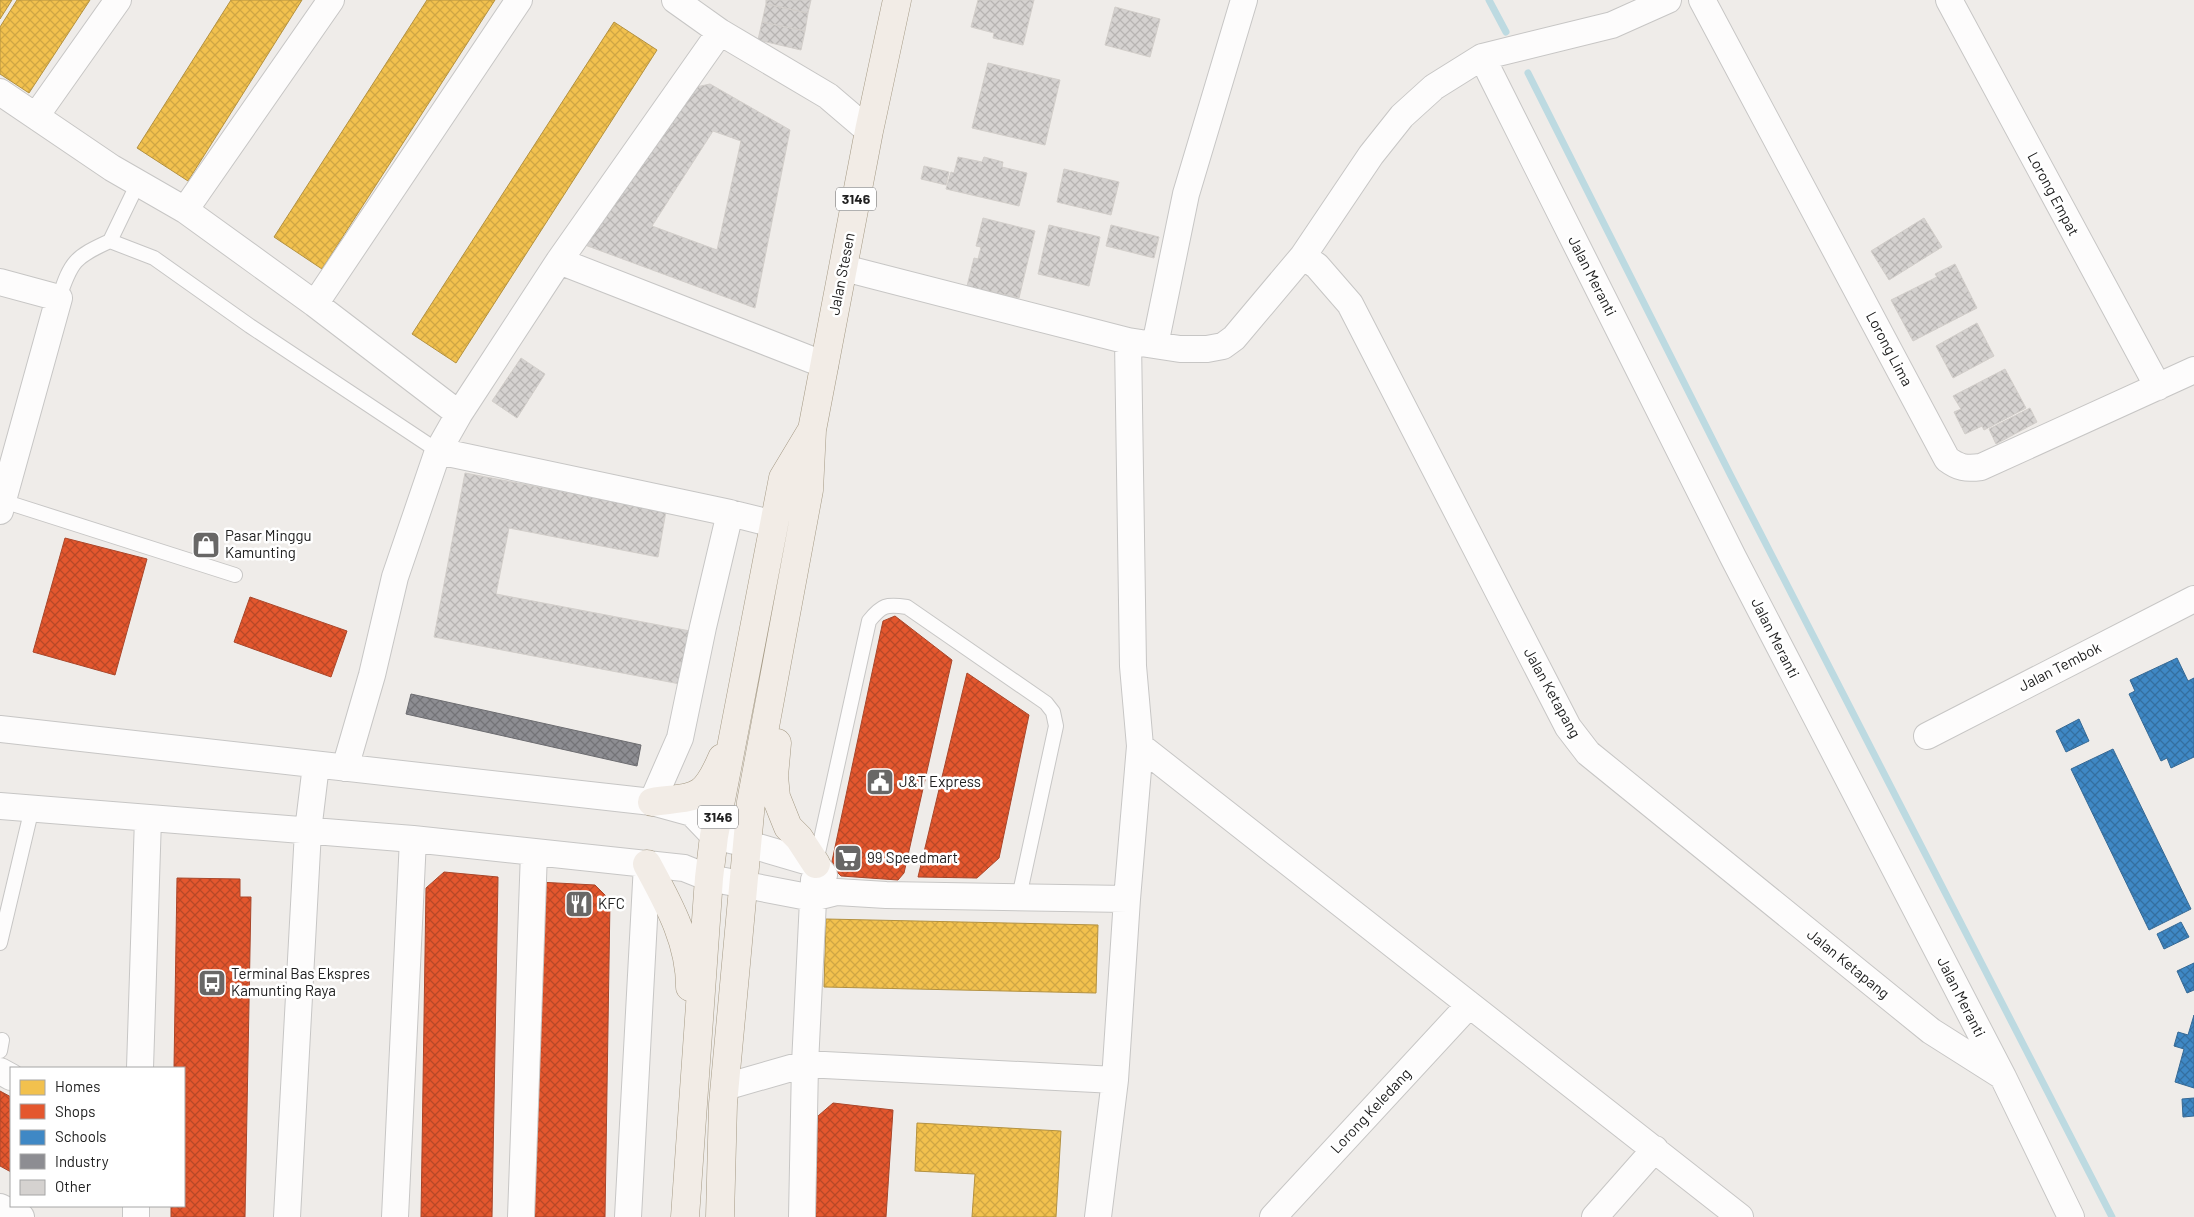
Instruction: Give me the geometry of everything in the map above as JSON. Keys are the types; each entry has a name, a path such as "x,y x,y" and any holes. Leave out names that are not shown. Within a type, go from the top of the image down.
{"main road":[{"name":"Jalan Stesen","path":"812,430 869,131 897,0"},
{"name":"3146","path":"685,1217 709,878 714,836 782,478 812,430"},
{"name":"3146","path":"720,1217 725,1087 751,802 809,490 812,430"},
{"path":"787,614 774,776 776,798 788,827 799,838 816,864"},
{"path":"652,802 692,797 704,790 712,780 733,732"},
{"path":"647,864 674,914 682,935 690,978 692,1134"}],"street":[{"path":"36,116 118,0"},
{"path":"185,210 331,0"},
{"path":"315,304 519,0"},
{"path":"675,0 720,32 828,96 869,131"},
{"path":"1155,345 1186,194 1244,0"},
{"path":"844,268 1128,341 1180,349 1208,349 1223,346 1234,338 1303,256 1371,154 1402,116 1434,87 1482,57 1612,24 1668,0"},
{"name":"Lorong Lima","path":"1702,0 1947,459 1957,466 1966,469 1980,467 2194,370"},
{"name":"Lorong Empat","path":"1949,0 2158,387"},
{"path":"345,768 372,675 395,577 438,451 459,414 559,261 720,32"},
{"name":"Jalan Meranti","path":"1482,57 1733,557 2003,1077 2071,1217"},
{"path":"0,92 112,168 185,210 315,304 459,414"},
{"name":"Jalan Ketapang","path":"1303,256 1317,266 1350,304 1568,727 1588,753 1930,1031 2003,1077"},
{"path":"559,261 825,365"},
{"path":"0,282 59,298 1,506"},
{"path":"1098,1217 1115,1080 1127,899 1140,746 1132,666 1128,341"},
{"path":"438,451 774,524"},
{"path":"652,802 680,738 703,627 730,513"},
{"name":"Jalan Tembok","path":"1927,736 2194,599"},
{"path":"0,729 652,802 692,813 714,836 816,864 837,892"},
{"path":"1140,746 1740,1217"},
{"path":"287,1217 308,830 316,765"},
{"path":"0,806 413,839 684,868 709,878 812,898 837,892 886,895 1127,899"},
{"path":"140,1067 148,818"},
{"path":"395,1217 413,839"},
{"path":"520,1217 534,852"},
{"path":"628,1217 647,864"},
{"path":"802,1217 805,1064 812,898 816,864"},
{"name":"Lorong Keledang","path":"1274,1217 1469,1005"},
{"path":"725,1087 805,1064 1115,1080"},
{"path":"1595,1217 1655,1149"},
{"path":"0,1207 21,1217"}],"lane":[{"path":"59,298 68,270 86,252 110,241 138,183"},
{"path":"110,241 154,258 250,326 438,451"},
{"path":"1,506 235,575"},
{"path":"816,864 869,621 879,608 892,604 907,607 1046,702 1053,712 1056,726 1019,897"},
{"path":"0,942 32,808"}],"building: Homes":[{"path":"0,0 12,0 0,19"},
{"path":"17,0 90,0 29,93 0,74 0,27"},
{"path":"231,0 302,0 188,181 137,148"},
{"path":"427,0 495,0 322,269 274,237"},
{"path":"614,22 657,50 456,363 412,334"},
{"path":"826,919 1098,925 1096,993 824,987"},
{"path":"917,1123 1061,1131 1056,1217 972,1217 975,1174 915,1171"}],"building: Shops":[{"path":"65,538 147,559 115,675 33,652"},
{"path":"250,597 347,631 331,677 234,642"},
{"path":"895,616 952,660 904,873 898,880 841,876 831,866 883,621"},
{"path":"967,673 1029,715 999,858 977,878 918,877"},
{"path":"444,872 498,877 492,1217 421,1217 426,888"},
{"name":"Terminal Bas Ekspres Kamunting Raya","path":"177,878 240,879 240,897 251,897 245,1217 171,1217 171,1207 185,1207 185,1067 174,1067"},
{"path":"538,882 595,885 610,900 605,1217 533,1217"},
{"path":"0,1091 10,1096 10,1171 0,1166"},
{"path":"833,1103 893,1110 886,1217 815,1217 818,1116"}],"building: Schools":[{"path":"2177,658 2188,681 2194,678 2194,757 2171,768 2167,758 2161,761 2129,694 2135,691 2130,680"},
{"path":"2079,719 2089,741 2066,752 2056,731"},
{"path":"2113,749 2191,909 2149,930 2071,769"},
{"path":"2181,922 2189,937 2164,949 2157,934"},
{"path":"2194,963 2194,990 2187,993 2177,971"},
{"path":"2194,1015 2194,1088 2175,1082 2184,1049 2174,1046 2178,1032 2188,1035"},
{"path":"2194,1098 2194,1116 2183,1117 2182,1099"}],"building: Industry":[{"path":"411,694 641,745 637,766 406,714"}],"building: Other":[{"path":"766,0 811,0 808,13 766,4"},
{"path":"978,0 1034,0 1023,45 993,38 994,33 971,27"},
{"path":"766,4 808,13 805,31 762,22"},
{"path":"1115,7 1160,19 1150,57 1105,45"},
{"path":"762,22 805,31 801,50 758,40"},
{"path":"988,63 1060,80 1045,145 972,128"},
{"path":"710,84 790,130 755,308 585,245 687,89","holes":["713,131 741,141 717,250 652,226"]},
{"path":"958,157 982,162 984,157 1003,162 1002,167 1027,173 1019,206 946,189 951,172 954,173"},
{"path":"924,166 949,172 946,185 921,179"},
{"path":"1064,169 1119,182 1111,215 1057,202"},
{"path":"983,218 1035,231 1019,298 967,286 974,258 978,259 981,247 976,246"},
{"path":"1924,218 1942,247 1889,280 1871,251"},
{"path":"1049,225 1100,237 1089,286 1038,274"},
{"path":"1111,225 1159,237 1154,258 1106,246"},
{"path":"1955,264 1977,308 1913,341 1891,300 1937,277 1935,274"},
{"path":"1977,323 1994,356 1953,378 1936,346"},
{"path":"521,358 545,374 517,418 492,401"},
{"path":"2005,369 2026,408 1984,430 1982,426 1965,434 1954,412 1961,409 1953,396"},
{"path":"2030,408 2037,422 1996,444 1989,429"},
{"path":"465,473 666,511 658,557 509,528 496,594 690,631 680,684 434,637"}],"waterway":[{"path":"1489,0 1506,32"},
{"path":"1528,73 1731,476 2112,1217"}],"place":[{"name":"Pasar Minggu Kamunting","path":"206,545"},
{"name":"J&T Express","path":"880,782"},
{"name":"99 Speedmart","path":"848,858"},
{"name":"KFC","path":"579,904"},
{"name":"Terminal Bas Ekspres Kamunting Raya","path":"212,983"}]}
